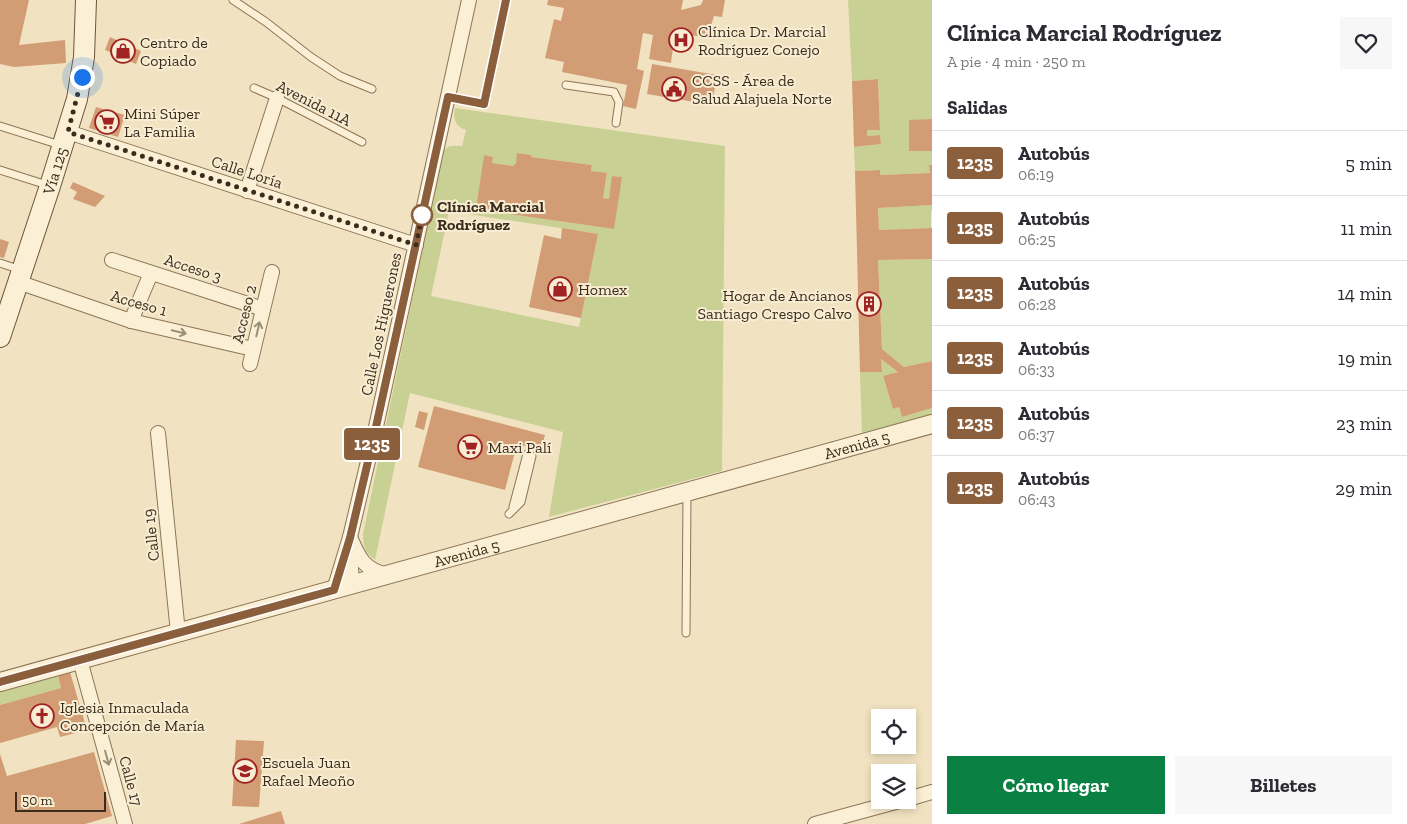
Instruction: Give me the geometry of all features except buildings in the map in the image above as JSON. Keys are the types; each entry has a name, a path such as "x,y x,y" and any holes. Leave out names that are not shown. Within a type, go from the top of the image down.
{"main road":[{"name":"Vía 125","path":"0,337 65,139 82,77 86,0"}],"street":[{"name":"Calle Los Higuerones","path":"334,590 350,538 416,245 468,0"},
{"path":"247,190 277,98"},
{"name":"Calle Loría","path":"65,139 247,190 416,245"},
{"name":"Acceso 3","path":"112,260 263,309"},
{"name":"Acceso 2","path":"250,364 272,272"},
{"path":"131,321 151,273"},
{"name":"Acceso 1","path":"20,276 131,321 253,349"},
{"name":"Avenida 5","path":"0,682 932,424"},
{"name":"Calle 19","path":"158,433 178,633"},
{"name":"Calle Los Higuerones","path":"350,538 352,584"},
{"path":"350,538 357,553 366,565 376,572 388,575"},
{"name":"Calle 17","path":"80,660 125,824"},
{"path":"916,797 932,792"},
{"path":"815,824 871,809"}],"lane":[{"path":"233,0 266,22 310,57 340,76 372,90"},
{"path":"448,97 484,104 506,0"},
{"path":"566,85 614,92 619,102 616,123"},
{"name":"Avenida 11A","path":"254,88 362,142"},
{"path":"0,126 65,139"},
{"path":"0,170 50,186"},
{"path":"0,263 20,276"},
{"path":"530,455 521,502 509,514 516,501 530,455"},
{"path":"686,633 687,492"}],"green space":[{"path":"848,0 932,0 932,119 909,121 909,151 932,151 932,165 929,165 930,173 880,175 879,170 855,171 854,147 881,144 880,135 867,136 867,130 880,130 878,79 852,81"},
{"path":"455,108 725,146 722,471 549,517 563,432 410,393 375,560 365,549 363,534 443,152 449,147 462,146 466,130 457,124","holes":["518,153 531,155 531,157 592,165 591,171 607,174 603,198 609,199 613,176 621,177 614,229 477,209 484,155 493,157 492,163 513,166 516,163","449,211 598,234 579,327 431,296"]},
{"path":"932,205 931,228 879,230 878,208"},
{"path":"932,259 932,361 904,367 882,349 878,260"},
{"path":"881,359 898,372 883,377 893,409 899,407 902,417 932,408 932,416 862,435 860,372 882,372"},
{"path":"58,676 61,688 0,705 0,691"}],"bus line":[{"name":"1235","path":"0,682 334,590 337,575 350,538 374,436 448,97 484,104 506,0"}],"place":[{"name":"Clínica Dr. Marcial Rodríguez Conejo","path":"681,40"},
{"name":"Centro de Copiado","path":"123,51"},
{"name":"CCSS - Área de Salud Alajuela Norte","path":"674,89"},
{"name":"Mini Súper La Familia","path":"107,122"},
{"name":"Clínica Marcial Rodríguez","path":"422,215"},
{"name":"Homex","path":"560,289"},
{"name":"Hogar de Ancianos Santiago Crespo Calvo","path":"869,304"},
{"name":"Maxi Palí","path":"470,447"},
{"name":"Iglesia Inmaculada Concepción de María","path":"42,716"},
{"name":"Escuela Juan Rafael Meoño","path":"245,771"}],"route":[{"path":"82,77 78,99 68,132 416,245 422,215"}]}
